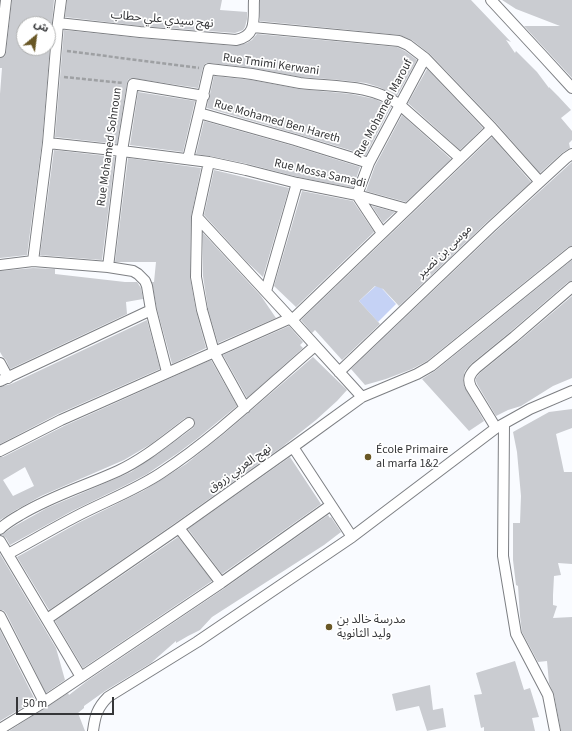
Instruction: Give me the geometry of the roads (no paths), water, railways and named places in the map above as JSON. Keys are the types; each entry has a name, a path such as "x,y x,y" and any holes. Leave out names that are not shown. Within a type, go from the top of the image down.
{"street":[{"path":"0,52 6,0"},
{"path":"33,262 48,142 58,23 62,0"},
{"path":"254,0 253,27 399,41 408,45 425,58 492,128 540,182"},
{"path":"491,0 572,88"},
{"name":"نهج سيدي علي حطاب","path":"58,23 236,40 244,39 251,32 253,27"},
{"name":"Rue Mohamed Marouf","path":"357,195 369,163 425,58"},
{"name":"Rue Tmimi Kerwani","path":"204,96 209,69 252,74 300,83 370,91 382,94 392,99 460,158"},
{"name":"Rue Mohamed Sohnoun","path":"108,267 122,151 133,84 204,96"},
{"path":"188,159 204,96"},
{"name":"Rue Mohamed Ben Hareth","path":"200,113 369,163"},
{"path":"0,451 61,420 166,372 291,319 492,128"},
{"name":"Rue Mossa Samadi","path":"48,142 209,162 357,195 407,209"},
{"name":"موسى بن نصير","path":"339,372 491,227 572,154"},
{"path":"209,162 196,217 196,277 202,310 214,352 245,408"},
{"path":"266,291 297,182"},
{"path":"357,195 382,234"},
{"path":"196,217 266,291 362,397 417,374 431,366 572,252"},
{"path":"0,265 33,262 108,267 133,271 138,274 142,277 147,286 151,310 166,372"},
{"path":"555,731 548,695 516,634 503,556 500,426 471,387 469,377 476,368 572,287"},
{"path":"0,363 4,379 151,310"},
{"path":"8,554 74,517 135,488 159,474 245,408 315,346"},
{"path":"93,731 96,713 101,704 108,697 197,642 352,537 500,426 530,409 572,391"},
{"name":"نهج العربي زروق","path":"47,619 179,528 362,397"},
{"path":"0,529 28,510 55,497 119,471 139,460 189,423"},
{"path":"293,447 352,537"},
{"path":"0,729 44,702 221,583 331,505"},
{"path":"179,528 221,583"},
{"path":"0,541 81,677"},
{"path":"0,616 44,702"}],"place":[{"name":"École Primaire al marfa 1&2","path":"368,457"},
{"name":"مدرسة خالد بن وليد الثانوية","path":"329,627"}]}
